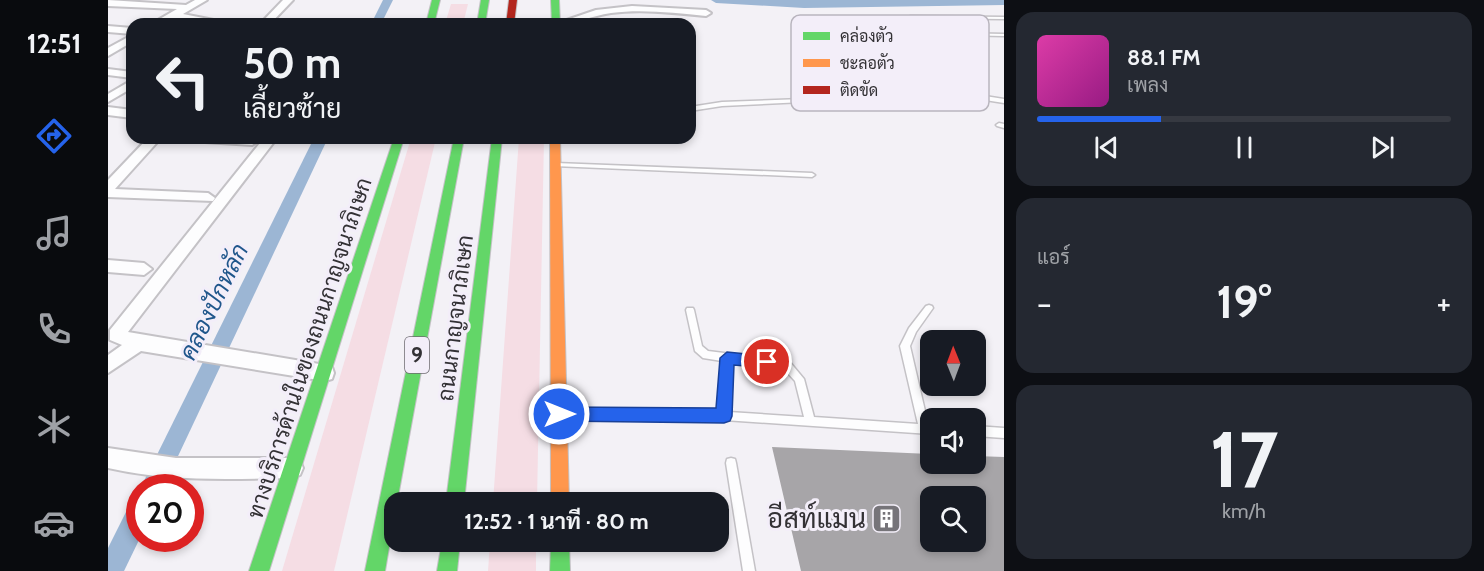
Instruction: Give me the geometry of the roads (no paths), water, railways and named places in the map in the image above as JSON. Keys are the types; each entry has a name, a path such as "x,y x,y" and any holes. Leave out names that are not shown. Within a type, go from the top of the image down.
{"main road":[{"path":"432,18 436,0"},
{"path":"482,18 485,2"},
{"path":"511,18 512,3"},
{"name":"ทางบริการด้านในของถนนกาญจนาภิเษก","path":"259,571 325,373 397,144"},
{"name":"ถนนกาญจนาภิเษก","path":"375,571 458,144"},
{"name":"ถนนกาญจนาภิเษก","path":"456,492 496,144"},
{"path":"555,144 560,492"},
{"path":"447,571 450,552"},
{"path":"560,552 560,571"}],"street":[{"path":"167,18 184,7 202,0"},
{"path":"271,18 288,0"},
{"path":"112,2 184,7"},
{"path":"576,18 621,8 706,13"},
{"path":"172,15 191,18"},
{"path":"108,29 126,36"},
{"path":"108,53 126,41"},
{"path":"108,72 126,74"},
{"path":"108,99 126,87"},
{"path":"108,111 126,113"},
{"path":"108,188 149,144"},
{"path":"266,144 116,322 116,335 138,343 250,359 325,373"},
{"path":"108,193 208,198"},
{"path":"108,266 144,269"},
{"path":"108,365 138,343"},
{"path":"116,460 194,468 292,468"}],"lane":[{"path":"989,18 1004,18"},
{"path":"989,35 1004,35"},
{"path":"989,99 1004,101"},
{"path":"696,103 791,101"},
{"path":"696,108 722,104"},
{"path":"555,165 812,175"},
{"path":"922,408 905,346 912,330 929,308"},
{"path":"690,310 698,348 706,355 786,364 799,379 810,421"},
{"path":"724,416 727,358"},
{"path":"559,414 724,416 920,428"},
{"path":"986,432 1004,433"},
{"path":"731,463 749,571"}],"waterway":[{"name":"คลองปักหลัก","path":"379,18 388,0"},
{"path":"716,0 804,5 1004,2"},
{"name":"คลองปักหลัก","path":"158,474 318,144"},
{"name":"คลองปักหลัก","path":"110,571 126,539"}],"place":[{"name":"อีสท์แมน","path":"887,519"}]}
